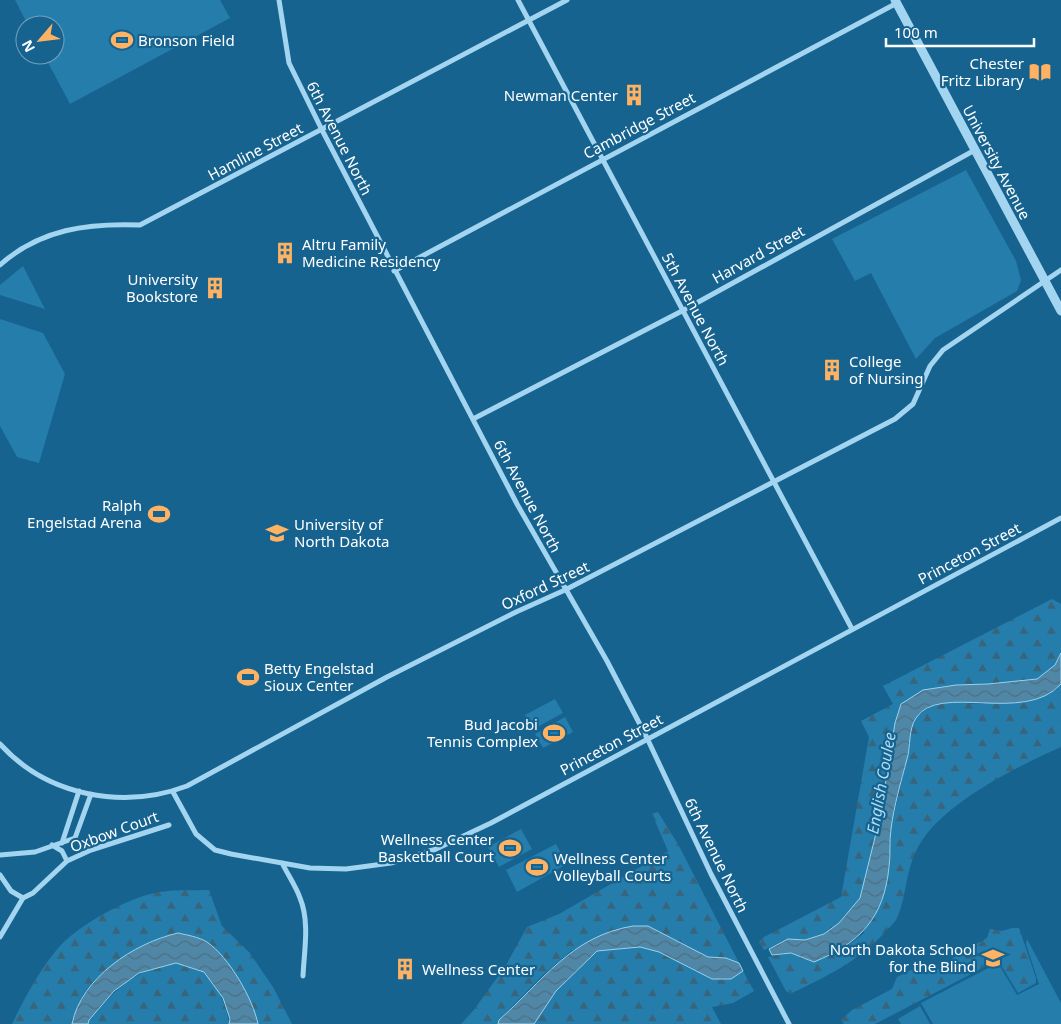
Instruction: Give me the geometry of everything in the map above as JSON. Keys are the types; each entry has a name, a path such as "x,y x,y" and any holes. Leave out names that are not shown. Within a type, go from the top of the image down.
{"street":[{"name":"6th Avenue North","path":"279,0 289,63 322,130 473,419 565,590 607,661 648,738 712,874 789,1024"},
{"name":"5th Avenue North","path":"518,0 852,629"},
{"name":"Hamline Street","path":"0,265 15,252 38,239 69,229 97,225 140,225 567,0"},
{"name":"University Avenue","path":"896,1 1061,311"},
{"name":"Cambridge Street","path":"394,271 896,1"},
{"name":"Harvard Street","path":"473,419 682,311 975,150"},
{"name":"Oxford Street","path":"0,744 29,770 60,786 92,794 127,799 173,792 200,780 387,677 516,612 565,590 895,419 913,404 930,366 943,350 1027,291 1061,270"},
{"name":"Princeton Street","path":"173,792 196,834 207,844 231,854 310,868 346,869 391,863 415,857 491,823 1061,518"},
{"name":"Oxbow Court","path":"62,843 80,791"},
{"name":"Oxbow Court","path":"0,855 23,854 70,841 77,835 92,794"},
{"name":"Oxbow Court","path":"0,937 23,898 33,893 67,861 90,850 169,825"},
{"name":"Oxbow Court","path":"52,845 62,851 67,861"},
{"path":"282,863 301,899 305,925 303,976"},
{"path":"0,875 11,892 23,898"}],"green space":[{"name":"Bronson Field","path":"15,0 220,0 230,18 70,104 49,65 65,65 65,15 23,15"},
{"path":"966,170 1016,261 1021,280 1017,291 935,338 916,359 871,273 855,281 832,239"},
{"path":"23,266 45,309 0,295 0,285"},
{"path":"0,319 43,333 65,374 39,463 17,457 0,426"},
{"path":"1052,599 1061,604 1061,653 1055,665 1037,679 956,685 923,690 889,770 880,817 860,898 839,923 824,934 805,940 788,939 764,950 759,942 764,937 841,897 869,737 861,721 893,704 883,686"},
{"path":"1061,684 1061,747 1006,774 950,811 935,825 917,849 910,868 901,908 893,924 875,943 840,968 790,994 786,991 768,957 790,953 814,962 840,951 863,934 890,866 891,826 909,751 911,727 917,716 930,707 948,702 981,704 1056,690"},
{"name":"Bud Jacobi Tennis Complex","path":"555,699 563,713 532,730 525,715"},
{"name":"Bud Jacobi Tennis Complex","path":"565,717 573,732 543,748 535,734"},
{"path":"658,812 679,846 739,963 726,958 708,957 648,926 615,929 571,951 544,974 499,1020 498,1024 461,1024 473,1011 505,967 527,927 559,914 668,851 652,814"},
{"name":"Wellness Center Basketball Court","path":"521,829 532,849 499,867 488,847"},
{"name":"Wellness Center Volleyball Courts","path":"556,844 567,864 517,892 506,870"},
{"path":"209,890 222,926 249,952 273,987 292,1024 258,1024 256,1017 165,936 131,953 109,967 83,995 72,1024 12,1024 27,994 46,964 68,938 91,921 131,900 155,893"},
{"path":"1019,928 1036,978 1036,983 1018,993 998,960 875,1024 844,1024 841,1020 852,1010 892,989 897,977 913,969 940,969 956,956 987,938 990,929 1002,931"},
{"path":"1027,939 1061,1003 1061,1024 933,1024 921,1003 998,963 1017,995 1039,984 1026,944"},
{"path":"640,947 659,952 712,979 731,979 743,971 754,991 733,1003 712,1007 721,1024 534,1024 556,991 597,951"},
{"path":"176,963 197,968 208,976 217,988 226,1010 229,1024 88,1024 89,1020 126,982 161,966"},
{"path":"920,1006 930,1024 901,1024 898,1019"}],"water":[{"path":"1061,653 1061,684 1045,696 1026,702 943,703 927,708 916,718 913,723 908,754 892,820 890,862 886,885 882,901 875,914 857,937 830,955 814,962 791,953 772,955 769,949 788,939 805,940 824,934 839,923 860,898 880,817 895,723 901,704 923,690 956,685 1037,679 1055,665"},
{"path":"633,926 648,926 708,957 726,958 739,963 743,971 731,979 712,979 659,952 640,947 597,951 556,991 534,1024 498,1024 499,1020 544,976 575,950 611,931"},
{"path":"178,933 204,940 224,958 239,979 251,1003 258,1024 229,1024 230,1019 223,998 204,972 176,963 139,973 114,991 89,1020 88,1024 72,1024 77,1007 86,992 112,965 144,945"}],"place":[{"name":"Bronson Field","path":"122,40"},
{"name":"Chester Fritz Library","path":"1040,72"},
{"name":"Newman Center","path":"634,95"},
{"name":"Altru Family Medicine Residency","path":"285,253"},
{"name":"University Bookstore","path":"215,288"},
{"name":"College of Nursing","path":"832,370"},
{"name":"Ralph Engelstad Arena","path":"159,514"},
{"name":"University of North Dakota","path":"277,533"},
{"name":"Betty Engelstad Sioux Center","path":"248,677"},
{"name":"Bud Jacobi Tennis Complex","path":"554,733"},
{"name":"Wellness Center Basketball Court","path":"510,848"},
{"name":"Wellness Center Volleyball Courts","path":"537,867"},
{"name":"North Dakota School for the Blind","path":"993,958"},
{"name":"Wellness Center","path":"405,969"}],"water label":[{"name":"English Coulee","path":"881,783"}]}
